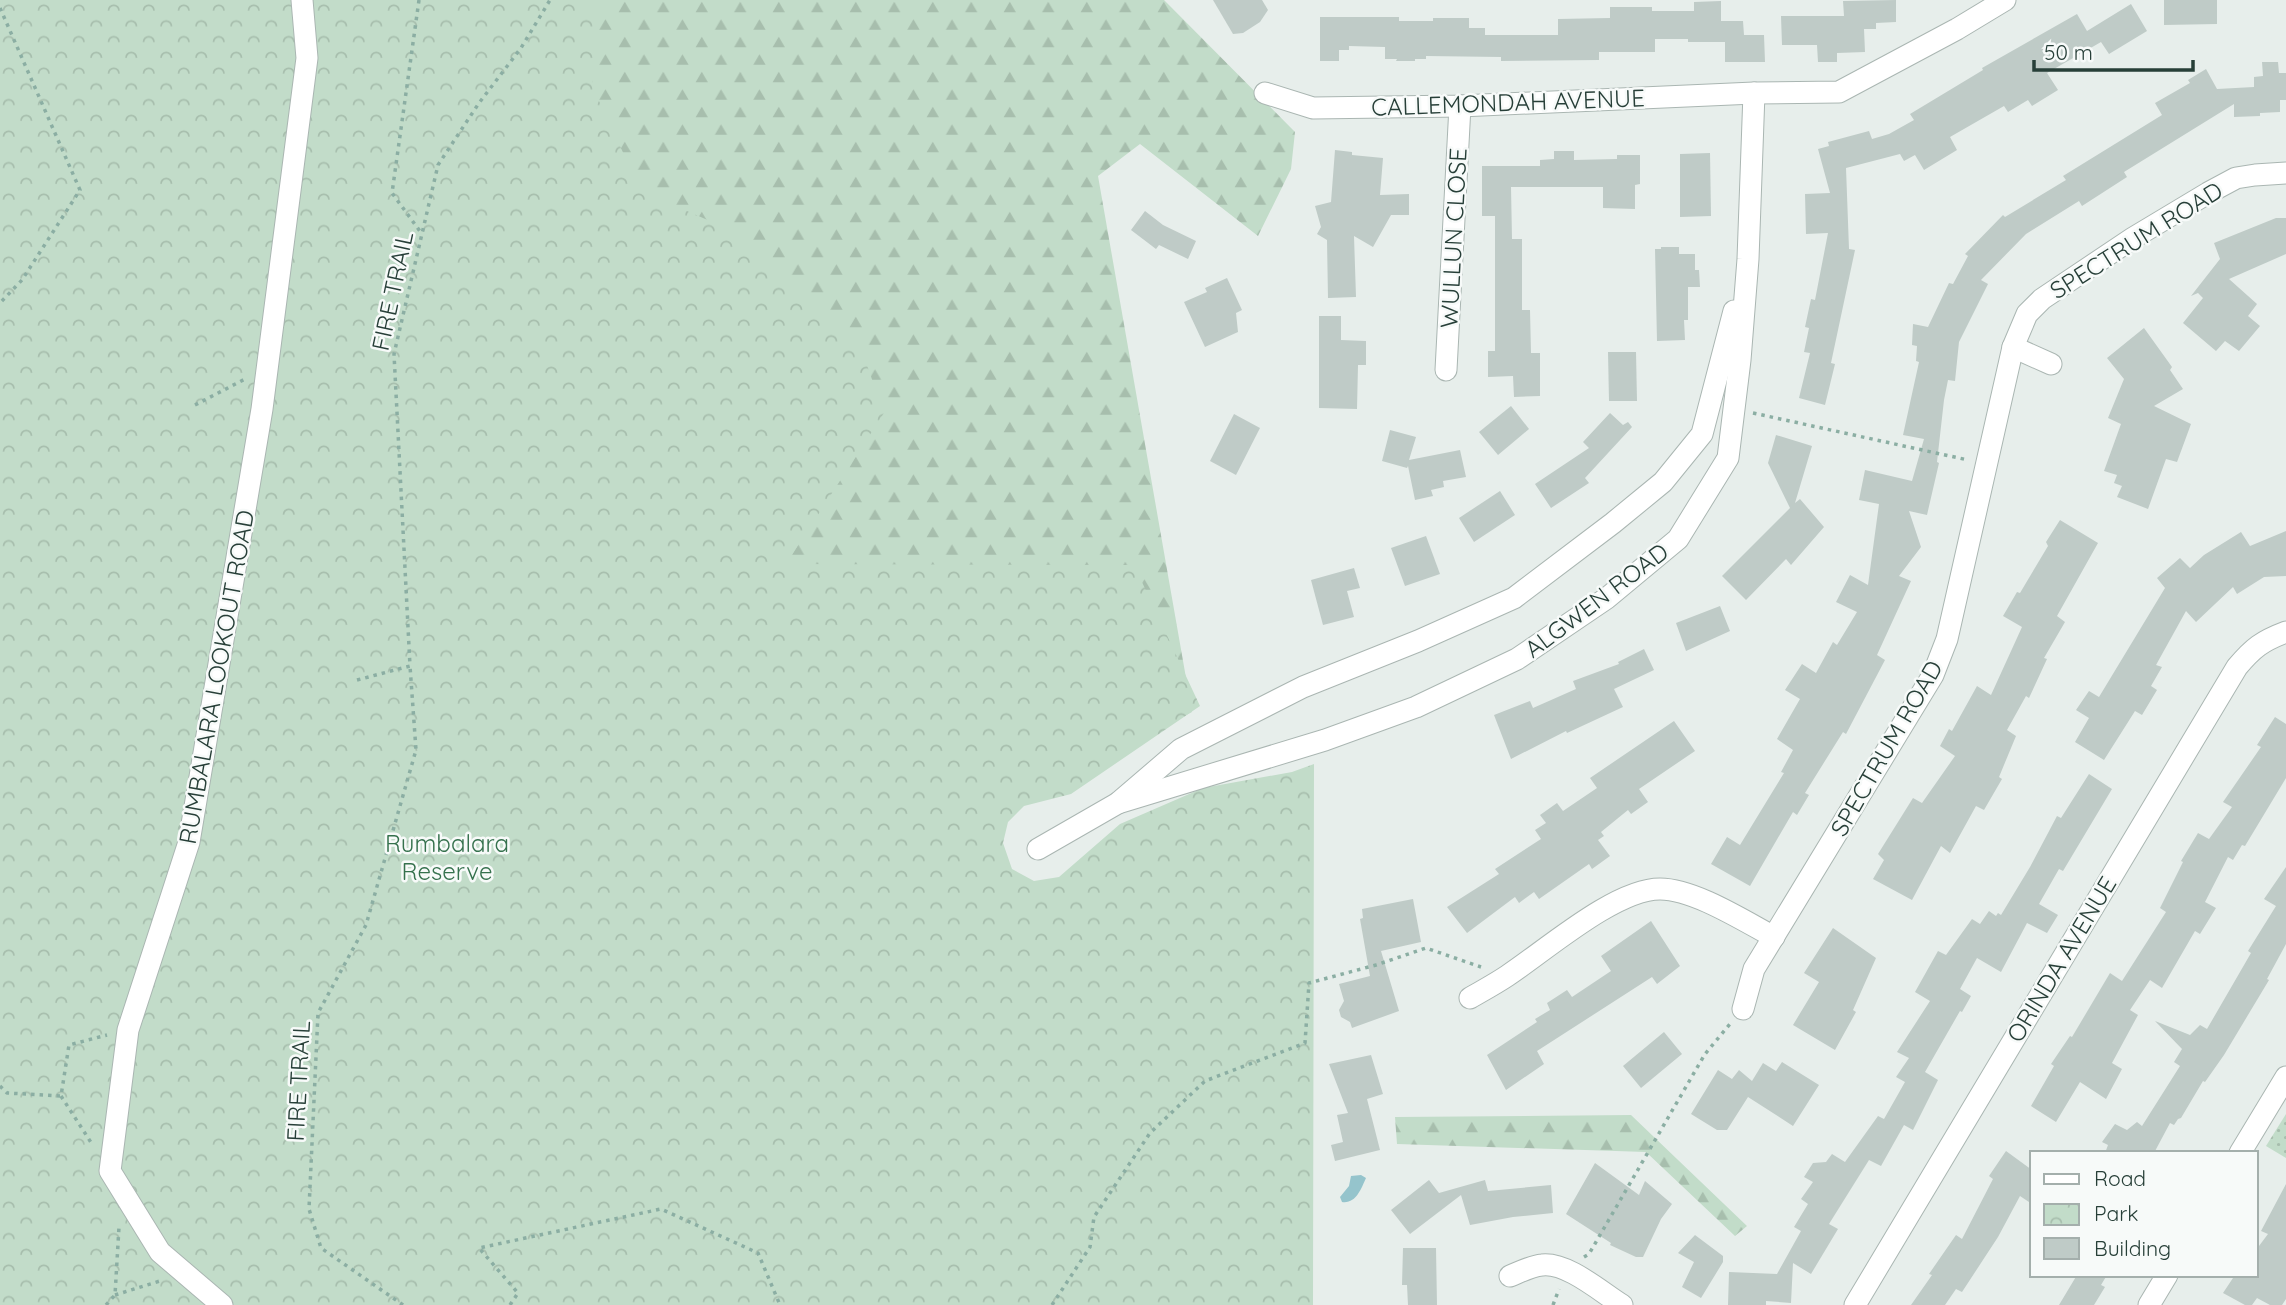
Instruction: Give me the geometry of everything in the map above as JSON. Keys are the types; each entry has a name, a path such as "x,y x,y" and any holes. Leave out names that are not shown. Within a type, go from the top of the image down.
{"street":[{"name":"RUMBALARA LOOKOUT ROAD","path":"110,1171 128,1030 190,842 262,409 307,58 302,0"},
{"name":"CALLEMONDAH AVENUE","path":"1265,93 1313,107 1461,106 1754,93 1839,92 2005,0"},
{"name":"ALGWEN ROAD","path":"1118,803 1325,740 1403,712 1517,659 1607,598 1678,539 1728,458 1748,259 1754,93"},
{"name":"WULLUN CLOSE","path":"1446,370 1461,106"},
{"name":"SPECTRUM ROAD","path":"1743,1009 1754,969 1933,675 1947,639 2012,347 2027,314 2042,299 2208,192 2236,178 2286,173"},
{"name":"ALGWEN ROAD","path":"1038,849 1118,803 1181,749 1303,687 1418,641 1514,598 1663,482 1702,434 1748,259"},
{"path":"2012,347 2051,364"},
{"name":"ORINDA AVENUE","path":"1854,1305 2237,667 2252,649 2286,632"},
{"path":"1470,998 1508,976 1580,924 1644,891 1661,889 1685,892 1774,937"},
{"path":"2242,1151 2286,1077"},
{"path":"110,1171 160,1252 222,1305"},
{"path":"1510,1276 1542,1265 1556,1266 1567,1270 1622,1305"},
{"path":"2149,1305 2166,1277"}],"path":[{"path":"419,0 392,193 422,234"},
{"name":"FIRE TRAIL","path":"403,1305 321,1248 309,1209 318,1013 366,925 416,750 394,354 438,165 478,103 521,48 550,0"},
{"path":"0,8 80,190 22,280 0,303"},
{"path":"195,405 267,368"},
{"path":"1734,409 1987,465"},
{"path":"357,680 410,666"},
{"path":"1052,1305 1090,1247 1094,1217 1150,1133 1205,1082 1305,1043 1309,983 1426,948 1508,976"},
{"path":"1553,1305 1567,1270 1588,1254 1705,1054 1743,1009"},
{"path":"110,1171 61,1096 69,1045 128,1030"},
{"path":"0,1086 6,1093 61,1096"},
{"path":"115,1295 122,1191"},
{"path":"510,1305 519,1293 479,1248 661,1209 758,1253 780,1305"},
{"path":"106,1305 115,1295 169,1279"}],"green space":[{"name":"Rumbalara Reserve","path":"0,0 597,0 592,86 641,191 726,228 858,340 884,413 786,564 1134,565 1200,706 1071,794 1024,806 1008,822 1003,843 1012,869 1034,881 1059,877 1120,824 1203,788 1292,772 1314,764 1313,1305 0,1305"},
{"name":"Rumbalara Reserve","path":"585,0 1164,0 1295,132 1291,169 1258,236 1140,144 1098,176 1192,712 998,813 1003,919 1141,852 1313,796 1313,1305 237,1305 244,1280 152,1230 135,1156 132,1025 396,51"},
{"path":"2286,1114 2286,1158 2266,1146"},
{"path":"1631,1115 1747,1226 1735,1236 1646,1152 1397,1144 1395,1117"}],"water":[{"path":"1361,1175 1366,1178 1357,1195 1351,1201 1342,1202 1340,1197 1349,1186 1351,1176"}],"building":[{"path":"1213,0 1262,0 1268,10 1260,22 1243,33 1233,34"},
{"path":"1896,0 1896,22 1876,23 1876,29 1864,29 1865,52 1837,53 1837,62 1818,62 1817,45 1782,45 1781,16 1844,16 1843,1"},
{"path":"2164,0 2217,0 2217,24 2164,25"},
{"path":"1721,1 1721,21 1743,21 1744,35 1764,35 1765,62 1725,62 1725,42 1688,42 1688,39 1655,39 1655,52 1599,52 1599,60 1501,61 1501,57 1426,56 1426,59 1415,61 1396,61 1397,59 1385,59 1385,47 1349,46 1349,50 1339,50 1339,61 1320,61 1320,17 1399,17 1399,21 1469,18 1469,28 1485,28 1485,35 1558,35 1558,19 1610,18 1610,7 1694,11 1694,2"},
{"path":"2131,4 2147,31 2109,54 2101,42 2047,73 2058,90 2032,106 2028,100 2008,112 2004,106 1950,137 1957,150 1924,170 1915,155 1904,161 1900,154 1846,168 1849,249 1855,250 1831,363 1835,364 1825,405 1799,398 1810,353 1804,352 1809,328 1805,327 1811,299 1815,300 1828,233 1806,234 1805,194 1830,193 1818,149 1829,146 1828,142 1869,131 1872,139 1889,134 1914,120 1910,114 1983,70 1982,68 2077,14 2087,31"},
{"path":"2262,62 2278,62 2279,73 2286,73 2286,100 2280,100 2280,112 2234,117 2234,104 2124,172 2127,177 2082,206 2079,201 2026,234 1981,280 1988,284 1959,342 1955,381 1948,380 1939,463 1927,515 1909,511 1921,547 1899,576 1911,581 1877,655 1885,660 1846,734 1843,732 1805,793 1809,795 1797,815 1793,812 1750,886 1711,864 1727,837 1740,845 1784,773 1781,772 1793,750 1777,739 1800,699 1785,690 1802,664 1816,673 1833,642 1837,645 1857,612 1836,602 1850,575 1868,585 1879,504 1859,500 1865,470 1912,481 1924,439 1903,435 1919,362 1916,361 1917,346 1912,345 1913,324 1928,327 1949,283 1953,284 1968,256 1965,254 2003,215 2005,217 2066,180 2063,176 2162,115 2155,103 2190,83 2188,80 2206,69 2217,89 2254,87 2254,77 2263,76"},
{"path":"1335,150 1352,152 1352,155 1383,158 1380,195 1409,194 1409,215 1391,215 1373,247 1354,236 1356,297 1328,298 1327,240 1317,234 1321,227 1315,206 1331,202"},
{"path":"1554,151 1574,151 1574,160 1617,159 1617,155 1640,155 1640,184 1635,185 1635,209 1603,208 1603,187 1511,187 1512,239 1522,239 1522,310 1530,310 1531,353 1540,353 1540,396 1514,397 1513,376 1488,377 1488,351 1495,351 1495,216 1482,216 1482,166 1540,166 1540,160 1554,159"},
{"path":"1710,153 1711,216 1680,217 1680,154"},
{"path":"1145,211 1163,225 1196,241 1188,259 1159,245 1156,249 1131,230"},
{"path":"2276,218 2286,218 2286,254 2229,279 2257,304 2248,316 2260,326 2239,351 2225,341 2216,351 2183,323 2203,298 2198,293 2191,296 2220,259 2214,243"},
{"path":"1679,247 1679,254 1695,254 1695,270 1699,270 1700,287 1688,287 1688,320 1684,320 1685,340 1657,341 1655,249"},
{"path":"1227,278 1242,310 1236,313 1238,332 1205,347 1184,302 1207,292 1205,288"},
{"path":"1319,316 1341,316 1341,340 1366,341 1366,365 1358,365 1357,409 1319,408"},
{"path":"2144,328 2172,367 2170,370 2183,389 2154,406 2191,424 2177,462 2166,459 2148,509 2117,497 2122,486 2114,483 2117,475 2104,471 2121,424 2108,418 2124,379 2107,358"},
{"path":"1608,352 1636,352 1637,401 1609,401"},
{"path":"1511,406 1529,429 1498,455 1479,432"},
{"path":"1610,413 1623,425 1628,422 1632,427 1585,478 1589,483 1551,508 1535,484 1589,448 1583,442"},
{"path":"1234,414 1260,428 1236,475 1210,461"},
{"path":"1390,430 1416,437 1409,460 1460,450 1466,477 1443,481 1444,487 1431,490 1433,496 1415,500 1408,466 1407,468 1382,461"},
{"path":"1776,435 1812,446 1795,503 1800,499 1824,527 1791,565 1786,559 1746,600 1722,576 1790,508 1768,463"},
{"path":"1500,491 1515,515 1474,542 1459,518"},
{"path":"2060,520 2098,543 2057,616 2065,622 2044,658 2047,659 2029,698 2026,696 2007,730 2016,736 1999,777 2002,779 1984,810 1976,806 1950,853 1941,846 1912,900 1873,879 1884,860 1878,854 1913,798 1922,803 1955,756 1940,746 1949,729 1952,731 1977,686 1991,695 2022,627 2003,616 2048,546 2046,542"},
{"path":"2286,531 2286,576 2264,577 2237,594 2233,587 2196,622 2186,611 2156,665 2162,667 2151,686 2157,690 2142,715 2135,711 2104,760 2075,742 2089,718 2076,710 2089,691 2099,697 2165,588 2157,578 2180,558 2190,568 2204,555 2241,532 2250,546"},
{"path":"1426,536 1440,574 1405,586 1391,548"},
{"path":"1354,568 1360,588 1347,591 1354,617 1323,625 1311,580"},
{"path":"1720,606 1730,631 1686,651 1676,623"},
{"path":"1644,649 1654,670 1614,689 1623,707 1567,733 1566,731 1511,759 1494,715 1530,701 1533,708 1576,689 1573,681 1619,664 1618,662"},
{"path":"2275,717 2286,724 2286,778 2245,846 2242,845 2233,860 2228,857 2205,902 2216,908 2200,934 2195,931 2162,988 2150,980 2130,1010 2138,1015 2112,1063 2122,1069 2106,1099 2080,1082 2056,1122 2031,1106 2054,1066 2051,1064 2070,1036 2072,1037 2110,973 2122,981 2166,912 2160,908 2183,862 2181,861 2198,833 2209,839 2232,807 2223,802 2261,747 2257,745"},
{"path":"1674,721 1695,751 1639,789 1648,802 1631,814 1628,810 1601,832 1604,836 1598,840 1610,856 1592,869 1589,864 1539,899 1534,892 1519,903 1515,897 1467,933 1447,907 1499,874 1495,869 1541,839 1535,830 1546,823 1540,815 1557,803 1563,811 1597,788 1590,778"},
{"path":"2089,774 2112,789 2063,871 2059,869 2039,904 2058,915 2047,933 2027,923 2001,972 1977,958 1960,989 1971,996 1925,1072 1938,1080 1913,1130 1904,1125 1881,1166 1869,1160 1829,1224 1838,1229 1811,1274 1793,1263 1791,1303 1766,1301 1766,1305 1728,1305 1729,1272 1777,1274 1801,1231 1794,1227 1808,1204 1801,1199 1813,1182 1804,1177 1813,1163 1826,1162 1832,1154 1845,1162 1878,1116 1884,1119 1905,1082 1896,1077 1909,1058 1897,1052 1930,1001 1915,992 1938,951 1946,955 1972,919 1980,924 1989,911 1996,916 1998,913 2001,915 2057,816 2061,818"},
{"path":"2286,867 2286,944 2267,979 2269,980 2224,1055 2205,1082 2203,1081 2181,1118 2174,1125 2170,1123 2155,1151 2106,1151 2108,1145 2102,1142 2115,1124 2127,1130 2137,1122 2142,1126 2180,1066 2174,1062 2182,1049 2155,1021 2190,1035 2200,1025 2207,1029 2251,953 2248,951 2276,906 2264,899"},
{"path":"1413,899 1421,942 1381,951 1399,1011 1352,1028 1350,1022 1341,1017 1339,1010 1344,1001 1339,984 1370,976 1360,919 1363,918 1362,909"},
{"path":"1651,921 1680,966 1657,984 1652,977 1537,1051 1544,1064 1506,1090 1487,1055 1537,1022 1535,1019 1550,1010 1547,1003 1567,990 1572,997 1611,971 1601,956"},
{"path":"1833,928 1876,958 1853,1010 1856,1012 1835,1050 1793,1025 1819,982 1804,973"},
{"path":"1664,1032 1682,1054 1641,1088 1623,1066"},
{"path":"1371,1055 1383,1094 1367,1099 1380,1150 1335,1161 1331,1145 1343,1142 1337,1115 1348,1113 1329,1064"},
{"path":"1782,1062 1819,1085 1793,1126 1748,1097 1727,1130 1717,1130 1691,1114 1718,1070 1732,1079 1739,1070 1752,1081 1763,1063 1776,1071"},
{"path":"2006,1151 2030,1169 2030,1203 2020,1196 1998,1237 1962,1292 1956,1289 1945,1305 1911,1305 1956,1235 1962,1239 1993,1179 1989,1176"},
{"path":"1595,1163 1639,1195 1645,1181 1672,1204 1661,1219 1643,1257 1636,1257 1610,1245 1611,1243 1566,1214"},
{"path":"1429,1180 1439,1193 1485,1180 1488,1191 1551,1185 1553,1213 1470,1225 1461,1195 1410,1234 1391,1210"},
{"path":"2286,1184 2286,1299 2282,1305 2270,1305 2257,1298 2252,1305 2245,1305 2223,1293 2234,1277 2258,1277 2258,1247 2268,1234 2261,1231"},
{"path":"1695,1235 1723,1256 1723,1262 1701,1298 1682,1287 1694,1262 1678,1253"},
{"path":"1403,1248 1436,1248 1437,1305 1408,1305 1407,1285 1402,1285"},
{"path":"2076,1277 2106,1277 2101,1285 2105,1287 2094,1305 2059,1305"}]}
